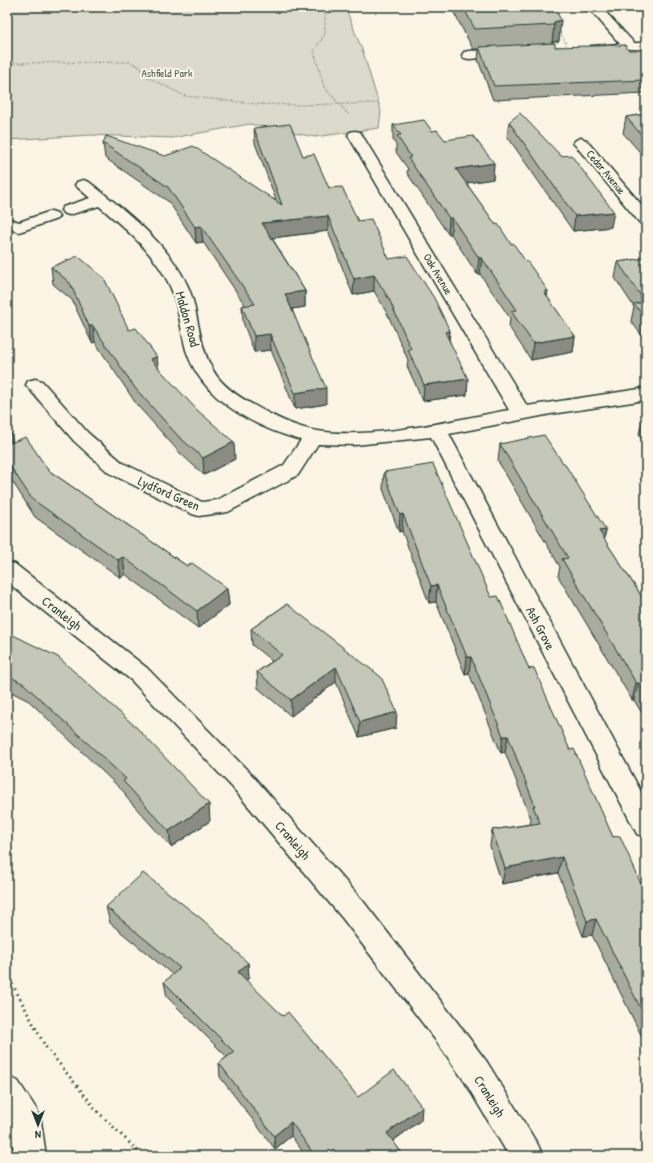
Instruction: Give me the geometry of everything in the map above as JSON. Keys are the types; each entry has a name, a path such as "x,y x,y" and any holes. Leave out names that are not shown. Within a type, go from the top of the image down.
{"street":[{"path":"594,7 630,47"},
{"path":"569,50 646,47"},
{"path":"469,55 523,52"},
{"name":"Oak Avenue","path":"355,135 521,413"},
{"name":"Cedar Avenue","path":"582,143 646,220"},
{"name":"Maldon Road","path":"84,185 119,214 165,262 174,275 183,296 199,359 207,377 222,394 242,408 269,421 312,437"},
{"path":"69,210 102,200"},
{"path":"19,229 51,216"},
{"name":"Lydford Green","path":"35,385 81,437 116,468 199,509 221,507 291,470 312,437"},
{"path":"312,437 331,439 370,438 437,430 521,413 646,394"},
{"name":"Ash Grove","path":"437,430 646,826"},
{"name":"Cranleigh","path":"7,570 139,674 242,781 353,910 442,1026 476,1072 527,1156"},
{"path":"7,1091 26,1121 30,1156"}],"path":[{"path":"325,7 325,34 314,51 324,87 359,127 355,135"},
{"path":"556,25 569,50"},
{"path":"7,63 130,62 140,67 149,78 185,96 221,101 256,104 380,103"},
{"path":"7,974 45,1046 98,1112 143,1156"}],"green space":[{"name":"Ashfield Park","path":"7,7 345,7 363,52 381,111 379,128 315,137 250,124 172,138 91,135 7,140"}],"building":[{"path":"463,7 554,7 561,20 554,22 554,25 475,29"},
{"path":"555,43 555,47 625,45 628,50 646,50 646,80 494,86 479,47"},
{"path":"520,113 561,156 571,155 614,212 575,216 509,122"},
{"path":"646,114 646,140 626,117"},
{"path":"424,120 432,131 437,130 445,140 473,136 494,163 456,169 496,225 498,224 511,244 513,243 526,262 527,261 548,291 544,292 575,336 533,343 511,311 517,310 482,258 479,258 452,218 449,218 408,158 411,157 397,136 401,135 393,125"},
{"path":"290,124 303,156 314,154 329,188 342,187 358,221 371,219 389,259 407,256 434,298 450,331 445,332 468,379 424,385 408,350 411,349 389,299 374,275 354,279 328,216 262,223 305,291 285,294 326,388 295,393 270,334 254,336 242,306 255,304 201,226 195,227 168,187 103,143 106,136 165,156 193,146 282,205 254,128"},
{"path":"78,256 104,278 129,330 136,328 157,357 150,359 197,410 234,442 203,458 178,436 135,388 93,326 89,326 70,283 51,267"},
{"path":"646,258 646,319 634,304 645,302 618,262"},
{"path":"7,428 11,434 7,435"},
{"path":"544,435 564,463 606,530 599,531 646,603 646,695 639,683 636,683 562,559 568,558 500,444"},
{"path":"26,437 48,470 187,566 192,563 227,588 197,611 123,557 118,560 32,499 7,461 7,444"},
{"path":"433,464 491,597 498,596 529,669 534,668 570,750 574,749 613,837 620,836 646,895 646,1019 596,919 587,921 562,857 505,868 492,830 540,823 533,806 535,806 508,736 503,736 471,657 467,657 437,585 431,586 403,514 400,515 384,472"},
{"path":"287,604 381,677 397,712 360,722 336,667 291,700 257,672 282,655 251,629"},
{"path":"7,632 58,657 137,728 209,804 169,831 123,781 126,779 24,684 7,675"},
{"path":"143,873 203,920 248,963 238,972 283,1016 288,1012 358,1097 394,1070 422,1107 387,1133 404,1156 345,1156 341,1152 335,1156 315,1156 291,1122 274,1136 219,1063 234,1052 164,982 180,968 106,907"}]}
